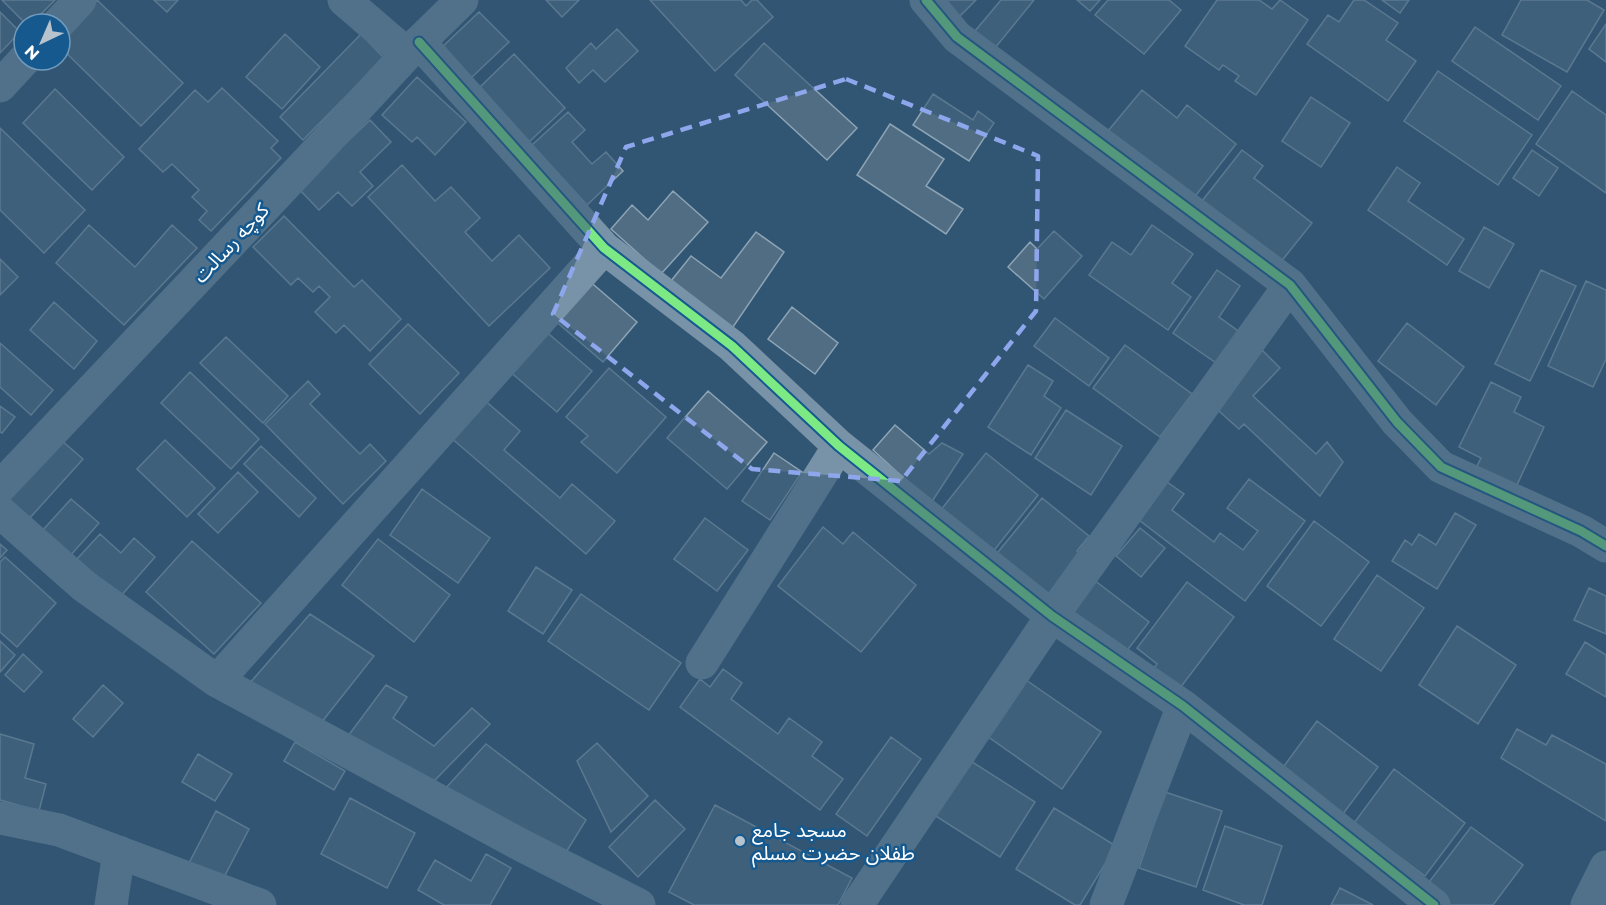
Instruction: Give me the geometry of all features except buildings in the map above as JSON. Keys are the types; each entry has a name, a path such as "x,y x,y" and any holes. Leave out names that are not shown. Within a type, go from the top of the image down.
{"street":[{"path":"69,12 80,0"},
{"path":"344,0 413,48 603,248 732,346 839,446 1052,616 1183,706 1434,905"},
{"name":"کوچه رسالت","path":"0,487 413,48 462,0"},
{"path":"926,0 957,37 1290,285 1397,422 1441,467 1581,531 1606,546"},
{"path":"0,86 13,72"},
{"path":"217,681 603,248"},
{"path":"857,905 1052,616 1290,285"},
{"path":"702,663 839,446"},
{"path":"0,512 84,586 217,681 522,846 639,905"},
{"path":"1107,905 1183,706"},
{"path":"0,818 59,830 260,905"},
{"path":"111,905 118,852"},
{"path":"1587,905 1606,867"}],"highlighted area":[{"path":"846,79 1038,156 1036,311 901,481 752,469 553,314 626,147"}],"cycle path":[{"path":"926,0 957,37 1290,285 1397,422 1441,467 1581,531 1606,546"},
{"path":"419,42 604,248 732,346 839,446 1052,616 1183,706 1434,905"}],"place":[{"name":"مسجد جامع طفلان حضرت مسلم","path":"740,841"}]}
